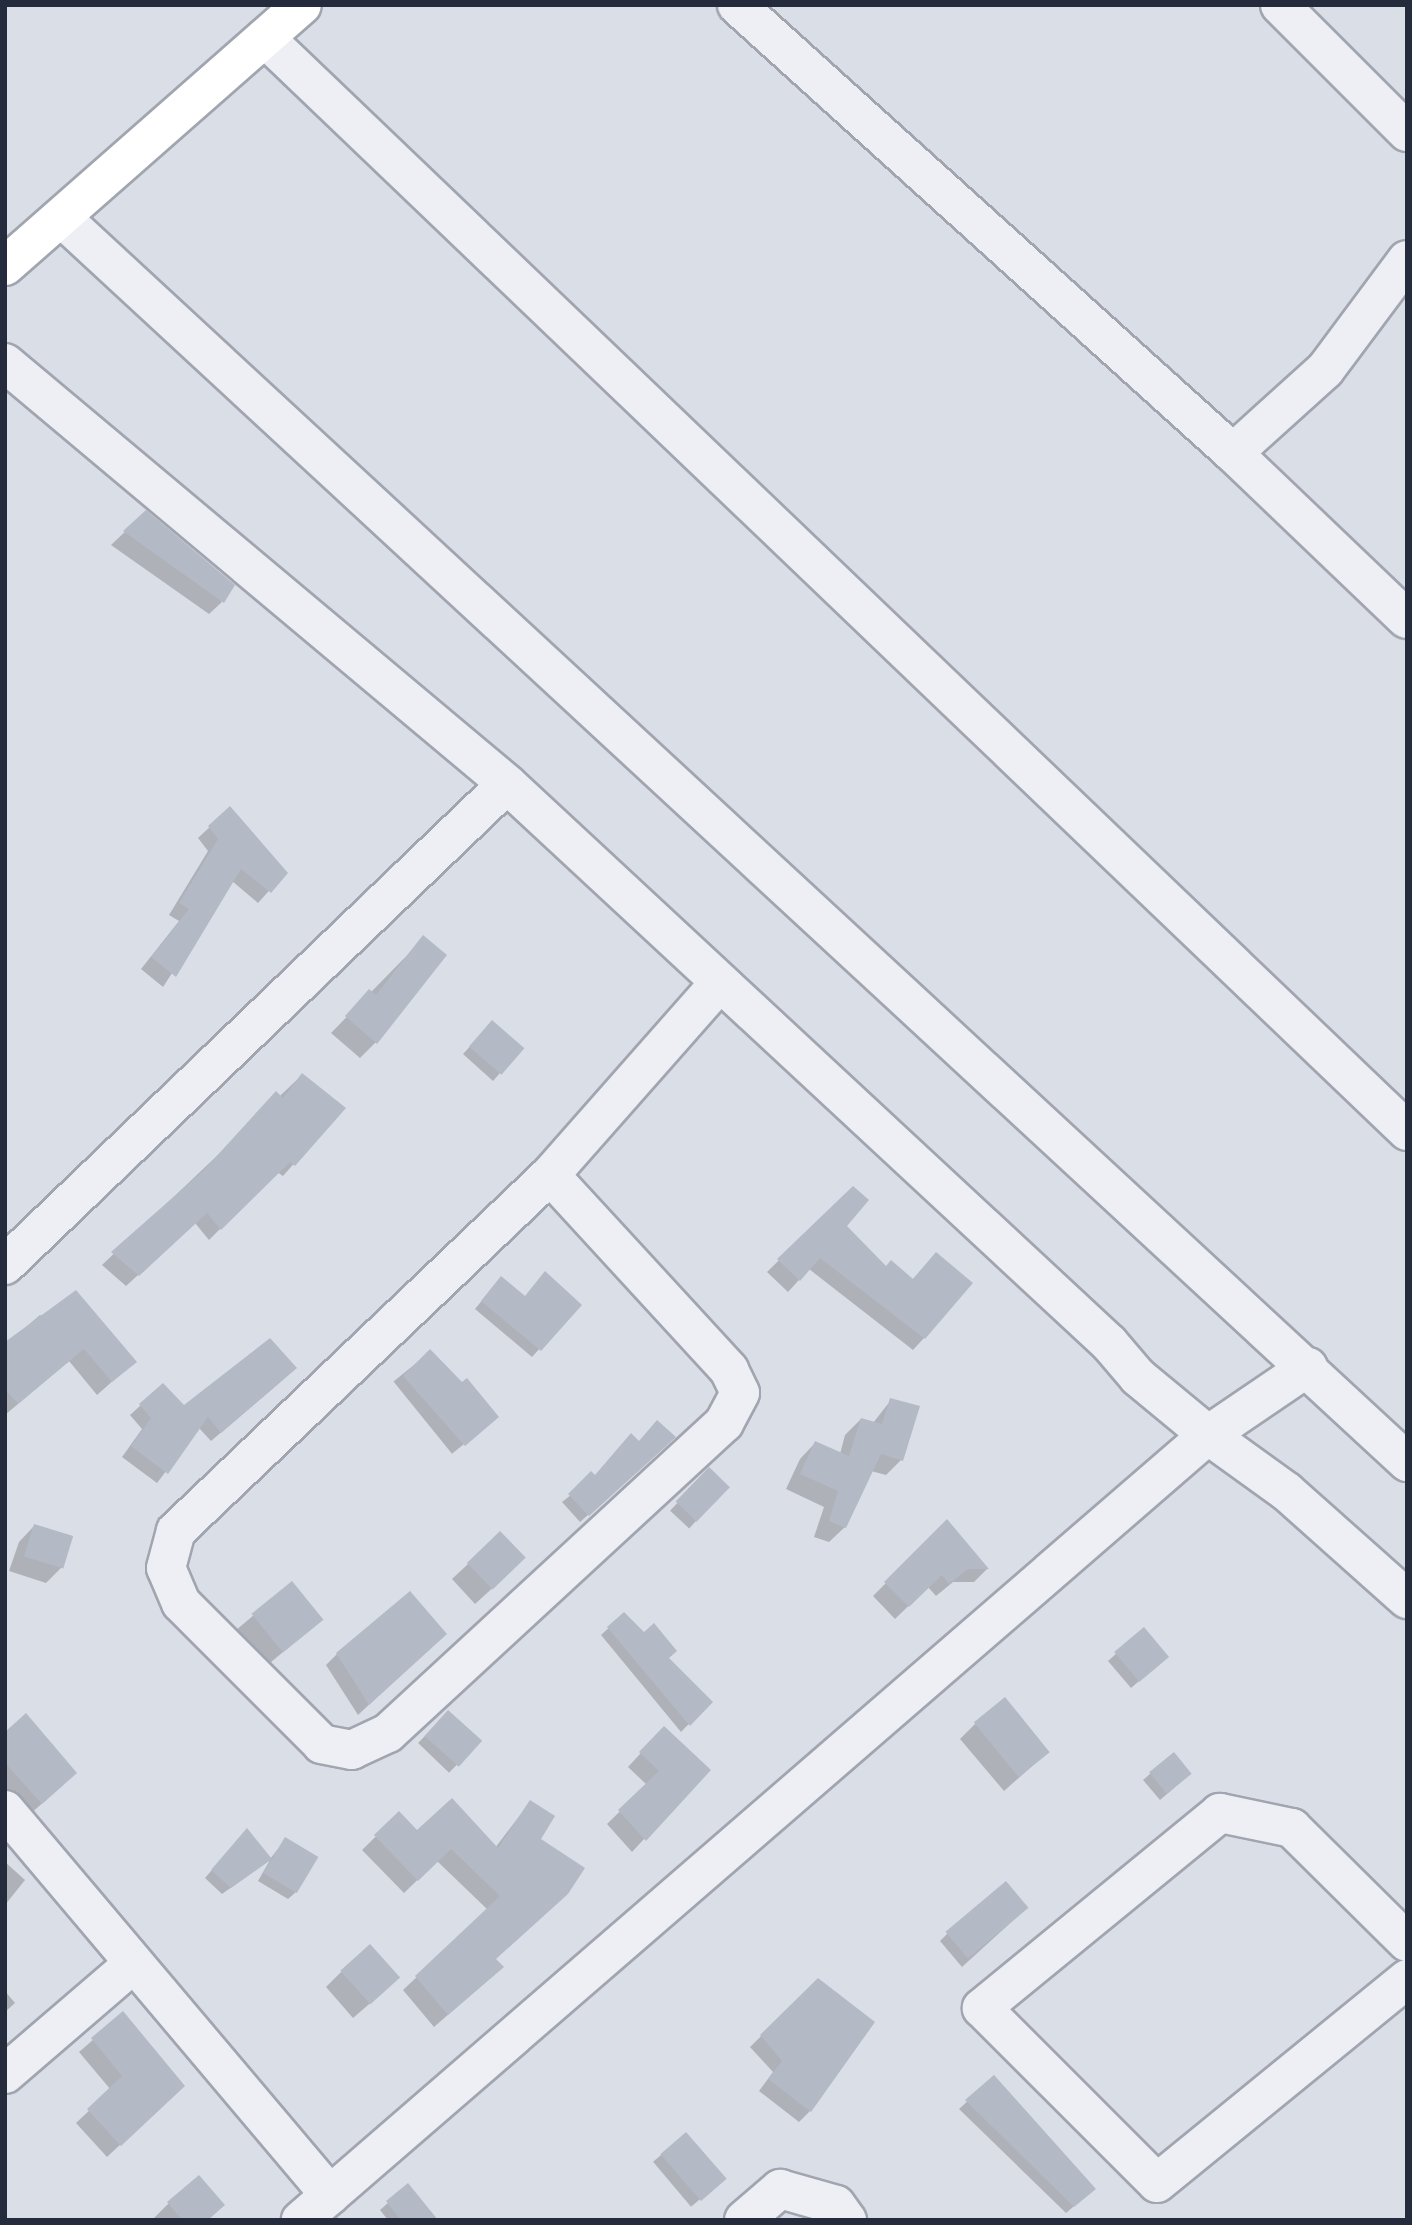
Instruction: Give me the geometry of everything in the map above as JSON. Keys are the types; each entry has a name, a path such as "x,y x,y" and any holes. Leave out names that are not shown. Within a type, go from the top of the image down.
{"main road":[{"path":"5,266 63,219 302,5"}],"street":[{"path":"737,5 1233,453 1407,619"},
{"path":"1280,5 1407,132"},
{"path":"265,38 1407,1131"},
{"path":"63,219 1308,1367 1399,1441"},
{"path":"1233,453 1325,370 1407,260"},
{"path":"13,382 507,784 1109,1343 1138,1377 1209,1435 1287,1492 1407,1599"},
{"path":"5,1265 507,784"},
{"path":"551,1175 729,1370 740,1393 724,1423 388,1733 352,1750 321,1744 181,1603 166,1568 176,1531 551,1175 719,983"},
{"path":"300,2220 1209,1435 1308,1367"},
{"path":"5,1810 330,2195"},
{"path":"1407,1942 1292,1828 1220,1813 982,2008 1157,2183 1407,1979"},
{"path":"5,2074 134,1964"},
{"path":"744,2220 780,2189 836,2205 847,2220"}],"building":[{"path":"146,510 235,585 224,603 123,531"},
{"path":"230,806 288,873 271,893 241,869 176,977 151,957 189,909 179,903 218,839 208,826"},
{"path":"423,935 447,955 377,1044 345,1016 369,989 376,995"},
{"path":"492,1020 524,1048 501,1075 469,1046"},
{"path":"302,1073 346,1108 295,1166 290,1162 221,1230 207,1213 139,1276 111,1252 203,1171 276,1091 283,1098"},
{"path":"853,1186 869,1200 847,1226 886,1266 891,1260 913,1279 936,1252 973,1283 925,1339 820,1258 800,1281 777,1259"},
{"path":"545,1271 582,1305 541,1351 481,1301 501,1276 525,1296"},
{"path":"76,1290 137,1362 112,1382 84,1349 18,1404 5,1389 5,1342"},
{"path":"270,1338 297,1368 221,1433 208,1417 168,1474 131,1446 151,1418 139,1404 163,1383 184,1405"},
{"path":"430,1349 462,1382 467,1378 499,1417 465,1446 403,1376"},
{"path":"890,1398 920,1406 903,1461 881,1454 846,1528 829,1521 838,1491 800,1474 815,1441 849,1456 861,1418 882,1424"},
{"path":"657,1420 676,1437 589,1516 568,1494 591,1471 595,1475 631,1433 639,1441"},
{"path":"709,1467 730,1487 697,1522 676,1502"},
{"path":"947,1519 989,1569 968,1569 949,1584 942,1575 909,1607 884,1582"},
{"path":"34,1524 73,1536 63,1569 24,1557"},
{"path":"500,1531 526,1558 493,1590 467,1563"},
{"path":"292,1581 323,1620 283,1653 252,1614"},
{"path":"410,1591 447,1634 369,1705 336,1653"},
{"path":"624,1612 644,1632 654,1623 677,1651 669,1658 713,1702 690,1726 607,1627"},
{"path":"1144,1627 1169,1657 1139,1682 1114,1652"},
{"path":"1005,1697 1050,1752 1019,1777 974,1722"},
{"path":"448,1710 482,1741 459,1767 425,1736"},
{"path":"26,1713 77,1773 42,1804 5,1763 5,1732"},
{"path":"664,1726 711,1770 646,1841 618,1810 659,1771 639,1752"},
{"path":"1174,1752 1192,1774 1167,1794 1149,1772"},
{"path":"452,1798 498,1848 530,1800 555,1816 541,1839 585,1868 568,1894 496,1959 504,1967 448,2015 415,1976 500,1896 451,1849 418,1881 374,1835 399,1811 417,1830"},
{"path":"247,1828 272,1859 231,1888 211,1870"},
{"path":"285,1837 318,1857 297,1893 263,1873"},
{"path":"1006,1881 1028,1908 968,1959 945,1932"},
{"path":"370,1944 400,1977 370,2004 340,1971"},
{"path":"818,1978 875,2022 811,2112 768,2079 782,2061 760,2035"},
{"path":"123,2011 185,2086 121,2146 87,2109 122,2076 91,2038"},
{"path":"994,2075 1096,2189 1074,2207 965,2100"},
{"path":"686,2132 727,2179 701,2201 660,2154"},
{"path":"199,2175 225,2205 208,2220 182,2220 167,2202"},
{"path":"408,2183 438,2220 401,2220 386,2201"}]}
